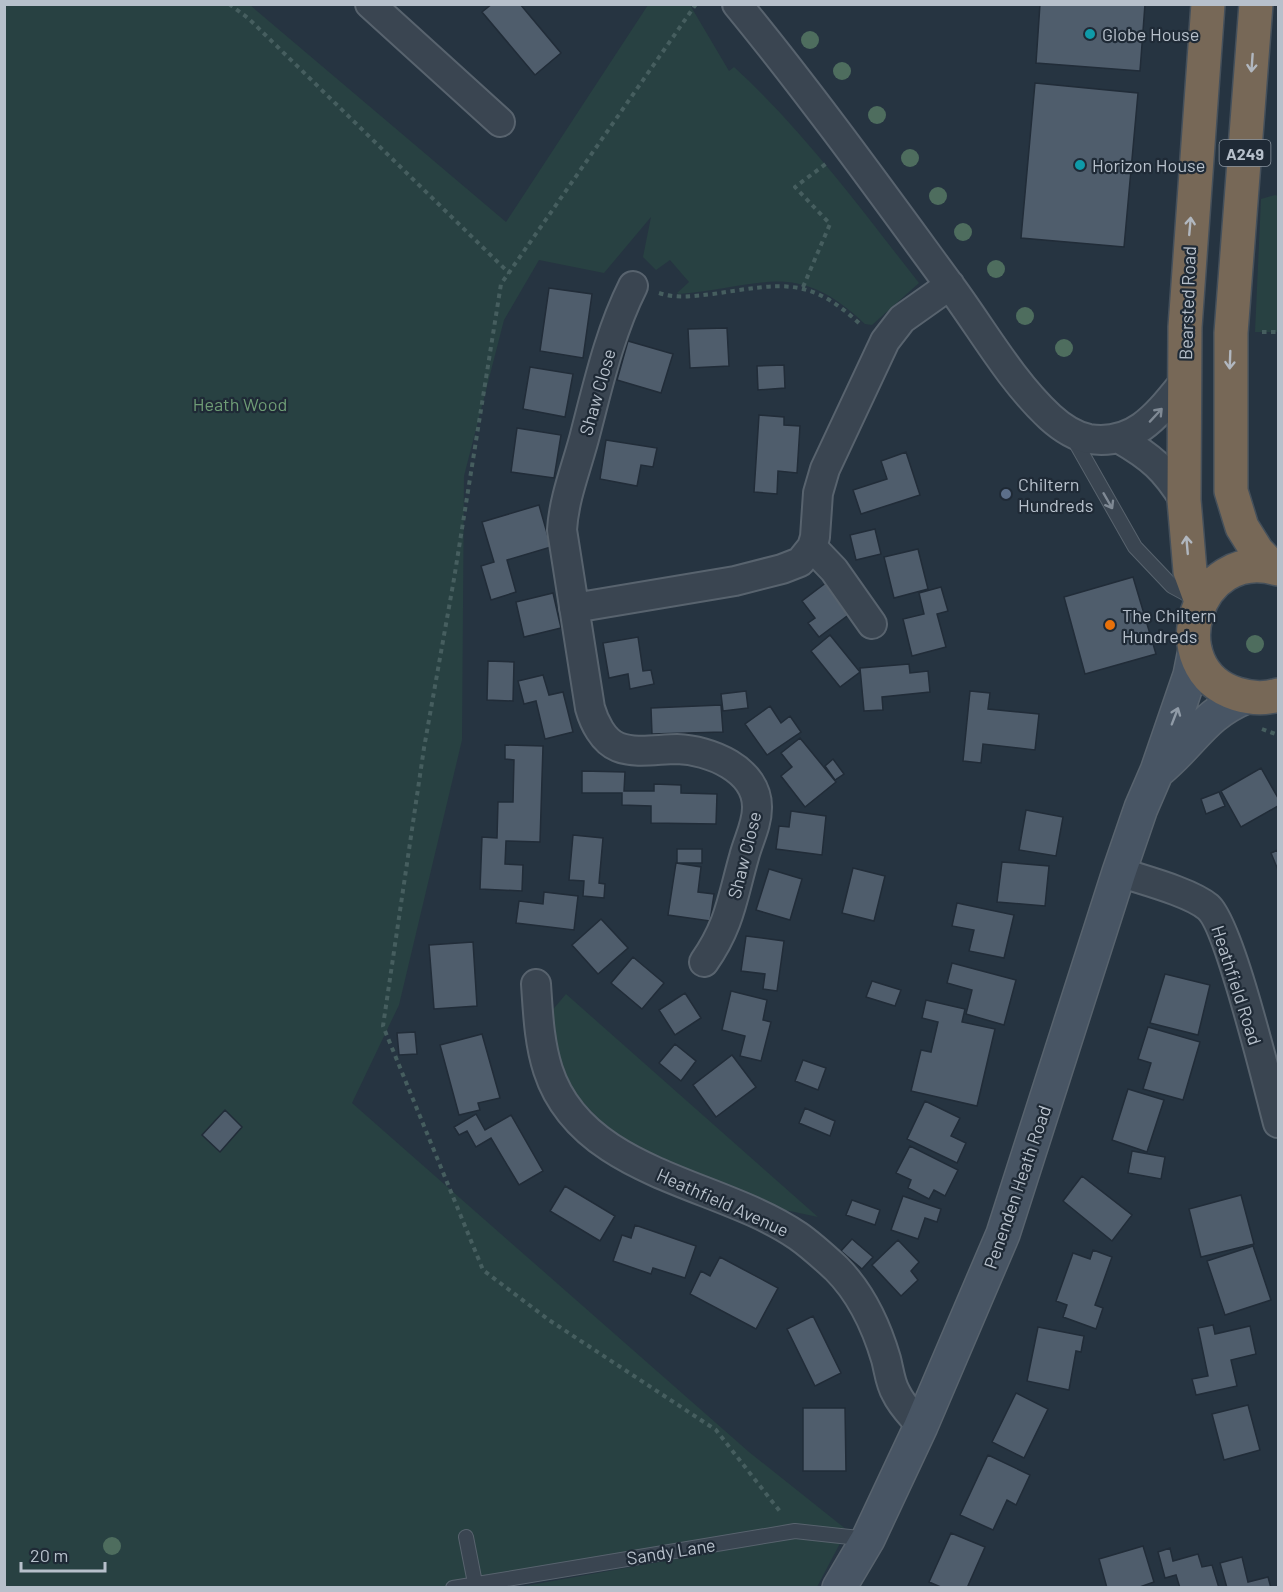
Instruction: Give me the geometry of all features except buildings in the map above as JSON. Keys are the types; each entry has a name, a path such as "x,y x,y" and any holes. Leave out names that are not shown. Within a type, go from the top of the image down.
{"highway":[{"name":"Bearsted Road","path":"1201,601 1190,571 1184,500 1184,382 1189,237 1208,4"},
{"name":"A249","path":"1256,4 1232,322 1231,491 1242,527 1257,551 1275,568"},
{"path":"1275,568 1251,566 1231,572 1213,584 1201,601 1193,623 1196,650 1214,681 1246,697 1278,695"}],"street":[{"path":"370,4 500,122"},
{"path":"737,4 950,285 1028,392 1050,416 1069,432 1089,439 1120,439 1142,428 1155,417 1184,382"},
{"path":"574,608 735,581 800,562 812,547 820,481 890,332 902,320 950,285"},
{"name":"Shaw Close","path":"633,286 621,311 599,378 564,510 562,530 590,708 595,721 607,739 626,750 706,752 720,758 739,772 752,788 756,798 755,821 729,919 720,940 704,962"},
{"path":"1120,439 1149,455 1169,475 1184,500"},
{"path":"812,547 834,570 872,624"},
{"name":"Penenden Heath Road","path":"839,1587 868,1539 921,1426 1003,1234 1119,872 1141,808 1157,771 1190,675 1196,650"},
{"name":"Penenden Heath Road","path":"1157,771 1182,751 1217,711 1246,697"},
{"name":"Heathfield Road","path":"1119,872 1198,900 1210,909 1218,922 1278,1123"},
{"name":"Heathfield Avenue","path":"536,984 539,1027 548,1069 558,1093 576,1116 597,1137 664,1177 761,1217 798,1236 837,1269 874,1322 895,1392 921,1426"}],"lane":[{"path":"1069,432 1135,547 1172,586 1201,601"},
{"name":"Sandy Lane","path":"453,1587 795,1531 868,1539"},
{"path":"466,1538 475,1583"}],"path":[{"path":"229,4 248,18 509,273"},
{"path":"696,4 501,284 454,579 424,748 383,1026 483,1270 549,1320 716,1430 795,1531"},
{"path":"803,287 830,224 795,187 847,148"},
{"path":"633,286 677,298 768,286 803,287 832,300 846,310 881,350"}],"green space":[{"name":"Heath Wood","path":"5,5 250,5 506,222 648,5 690,5 729,71 734,67 784,117 831,171 919,283 872,325 865,324 840,303 818,290 798,284 756,283 679,294 677,293 689,282 670,260 656,270 643,257 651,217 604,273 539,260 504,320 464,476 462,740 399,1005 352,1103 749,1452 847,1530 817,1587 519,1587 765,1543 489,1587 5,1588"},
{"path":"1278,196 1278,332 1255,332 1261,199"},
{"path":"566,994 818,1217 766,1206 621,1143 565,1083 550,1013"}],"place":[{"name":"Globe House","path":"1090,34"},
{"name":"Horizon House","path":"1080,165"},
{"name":"Chiltern Hundreds","path":"1006,494"},
{"name":"The Chiltern Hundreds","path":"1110,625"}]}
